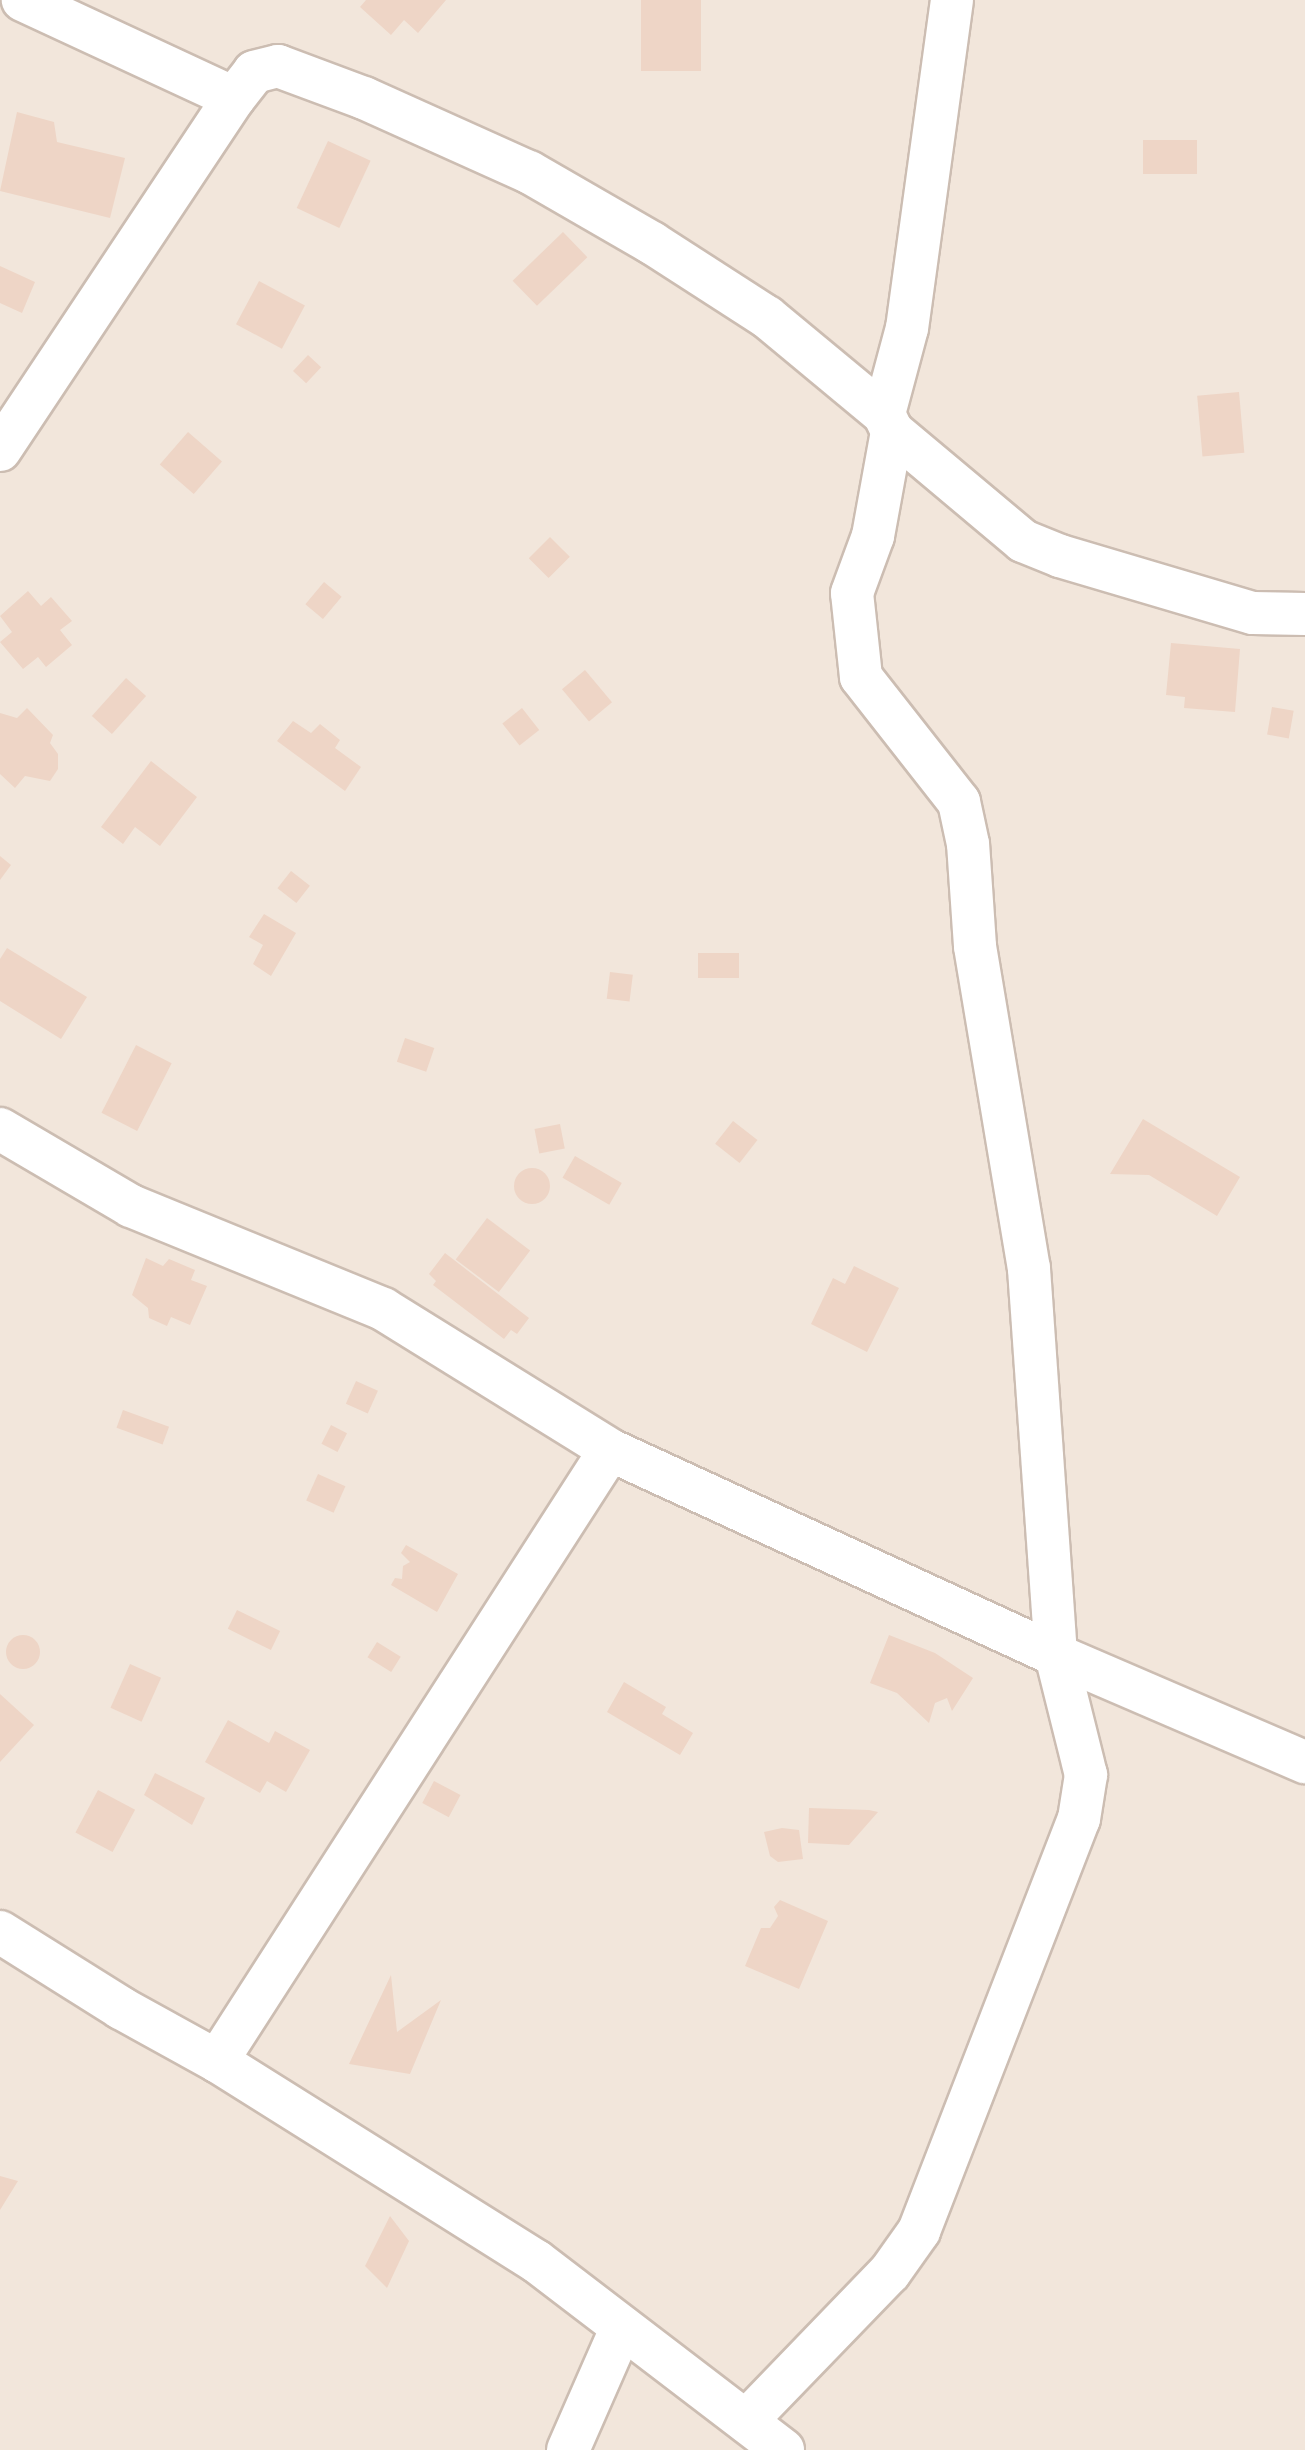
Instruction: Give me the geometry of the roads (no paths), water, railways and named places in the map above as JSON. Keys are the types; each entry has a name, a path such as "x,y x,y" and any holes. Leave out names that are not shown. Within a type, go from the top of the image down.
{"street":[{"path":"23,0 234,98"},
{"path":"746,2421 890,2272 919,2231 1079,1819 1086,1775 1056,1655 1028,1269 975,946 968,844 960,802 861,677 852,593 880,504 888,423 907,328 952,0"},
{"path":"0,450 234,98 254,72 278,66 364,98 528,172 652,242 767,318 1022,540 1060,556 1253,613 1305,614"},
{"path":"0,1130 131,1206 384,1308 610,1450 1056,1655 1305,1762"},
{"path":"217,2061 610,1450"},
{"path":"0,1932 217,2061 536,2261 784,2450"},
{"path":"568,2450 622,2327"}]}
